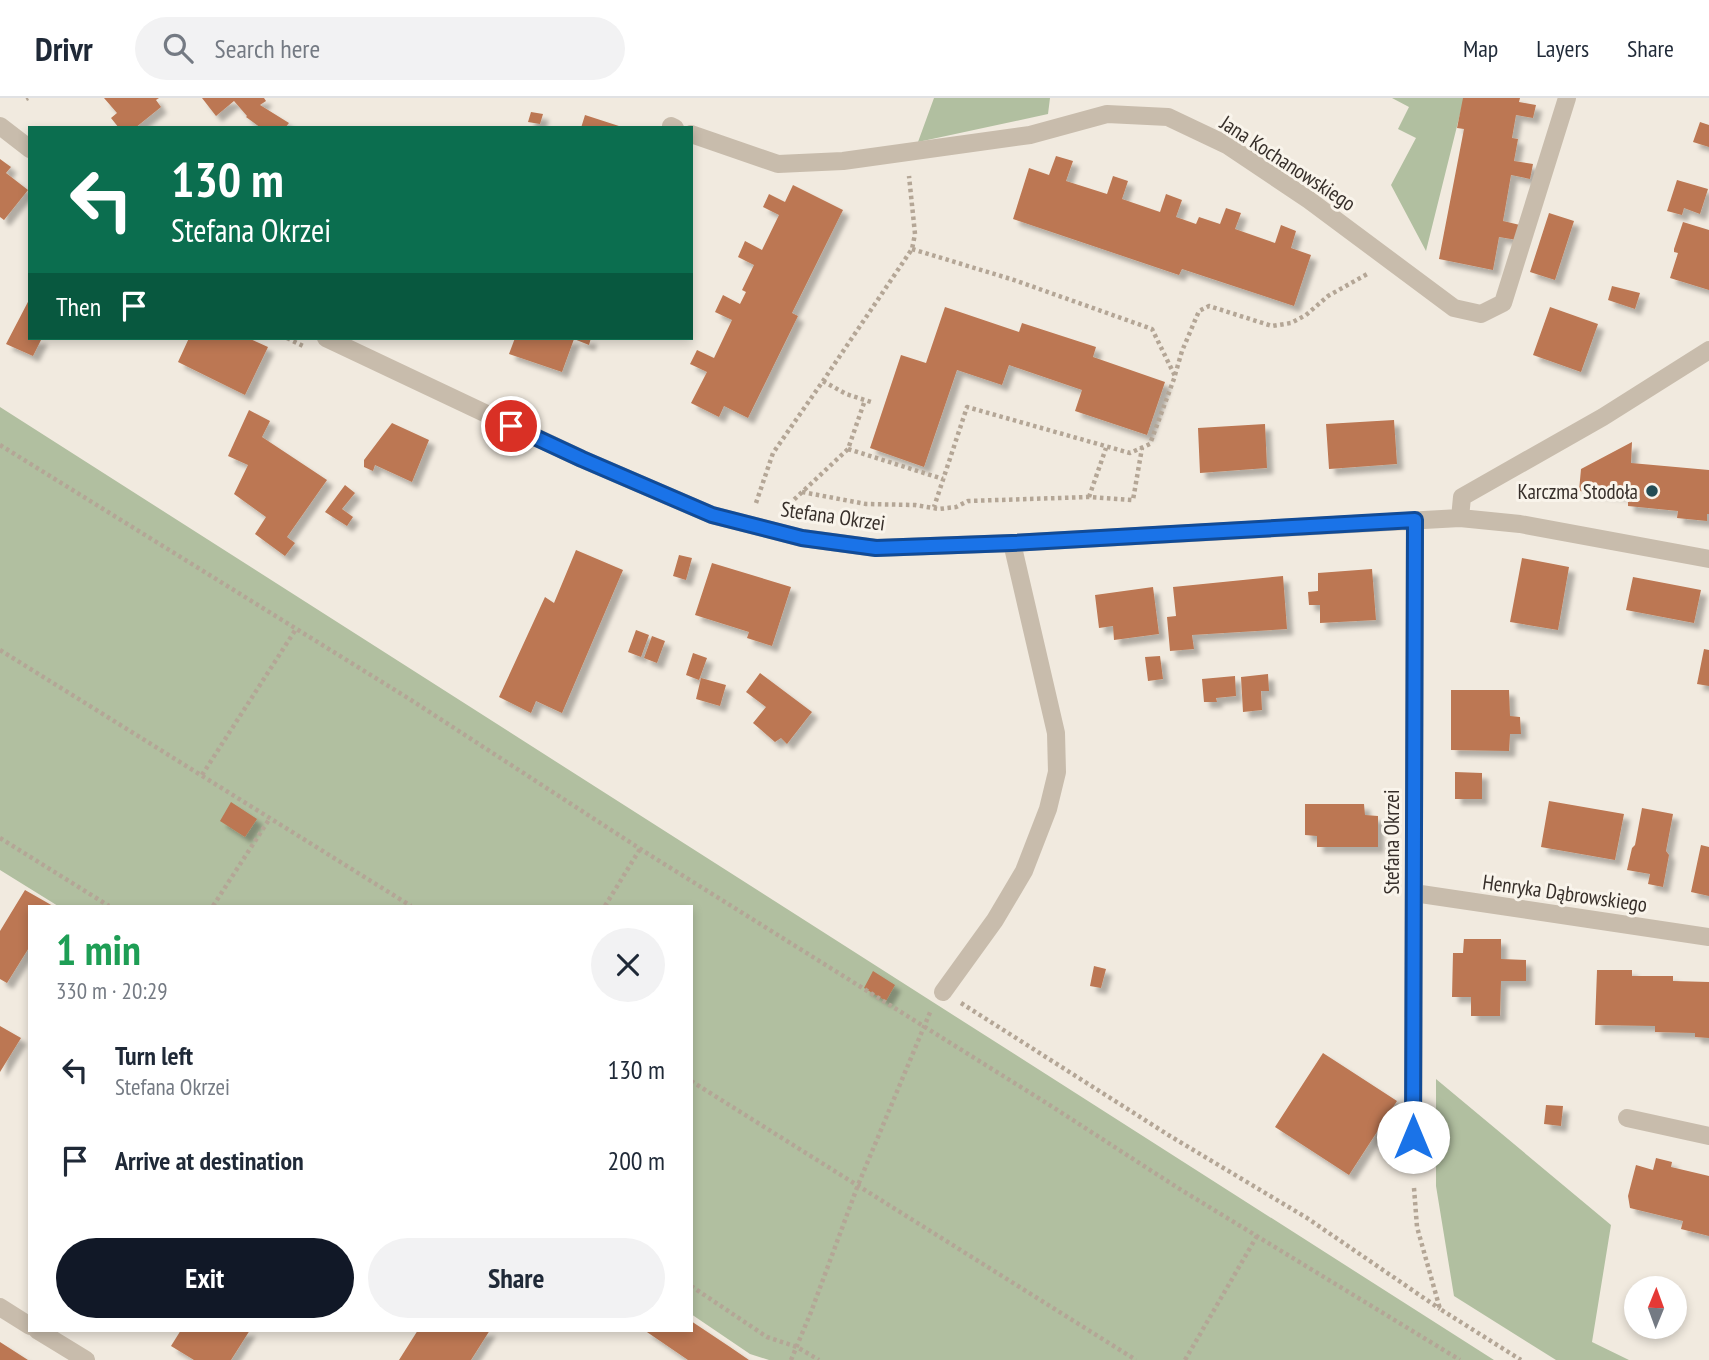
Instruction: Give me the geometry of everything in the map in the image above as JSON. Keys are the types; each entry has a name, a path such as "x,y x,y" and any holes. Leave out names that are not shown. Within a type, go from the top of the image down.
{"street":[{"name":"Jana Kochanowskiego","path":"693,135 778,164 843,161 1030,135 1107,114 1168,117 1227,145 1309,200 1454,308 1481,314 1503,303 1567,98"},
{"path":"0,126 28,147"},
{"name":"Stefana Okrzei","path":"330,340 582,459 712,515 802,538 876,548 1460,518 1520,524 1709,559"},
{"path":"1460,518 1462,497 1603,417 1709,350"},
{"name":"Stefana Okrzei","path":"1413,1164 1415,520"},
{"path":"943,992 995,920 1024,871 1048,809 1058,772 1056,733 1012,543"},
{"name":"Henryka Dąbrowskiego","path":"1414,893 1709,937"},
{"path":"1627,1118 1709,1136"},
{"path":"0,1307 28,1325"},
{"path":"40,1332 86,1360"}],"path":[{"path":"765,506 755,503 773,453 912,249 915,234 907,153"},
{"path":"912,249 1014,280 1152,329 1175,376"},
{"path":"934,507 967,407 1130,453 1150,444 1182,351 1199,311 1209,306 1272,326 1292,323 1328,296 1388,260"},
{"path":"291,340 309,349"},
{"path":"774,508 783,510 848,449 868,401 846,394 823,381"},
{"path":"0,445 411,699 639,849 1460,1360"},
{"path":"802,492 866,504 915,505 939,509 956,507 968,501 1089,497 1133,500 1142,447"},
{"path":"1089,497 1106,448"},
{"path":"848,449 943,479"},
{"path":"201,776 296,629"},
{"path":"0,650 409,905"},
{"path":"214,905 270,818"},
{"path":"0,838 107,905"},
{"path":"606,905 639,849"},
{"path":"792,1360 858,1185 933,1005 943,992 1170,1136 1307,1218 1440,1309 1521,1360"},
{"path":"693,1082 1136,1360"},
{"path":"1413,1164 1417,1227 1440,1309"},
{"path":"1185,1360 1257,1236"},
{"path":"693,1287 767,1338 797,1347 819,1360"}],"green space":[{"path":"934,98 1050,98 1048,114 918,142"},
{"path":"1392,98 1464,98 1426,251 1391,185 1416,138 1398,129 1409,107"},
{"path":"0,407 1494,1360 769,1360 750,1354 693,1315 693,905 56,905 0,870"},
{"path":"1436,1079 1611,1225 1592,1342 1629,1360 1556,1360 1454,1296 1436,1186"}],"building":[{"path":"104,98 159,98 156,100 161,107 137,126 117,126 111,118 117,113"},
{"path":"202,98 264,98 266,101 260,105 289,123 287,126 258,126 246,117 234,101 216,116"},
{"path":"1463,98 1520,98 1519,102 1536,105 1533,118 1516,115 1512,138 1518,139 1514,161 1533,164 1530,179 1511,175 1503,221 1520,225 1517,240 1499,237 1493,270 1439,259 1464,129 1457,128"},
{"path":"531,112 543,114 540,124 528,122"},
{"path":"585,115 619,126 582,126"},
{"path":"1700,122 1709,125 1709,147 1693,142"},
{"path":"1056,156 1073,161 1066,181 1107,194 1113,176 1128,181 1122,199 1160,212 1166,194 1182,200 1176,217 1196,224 1199,217 1220,224 1226,208 1241,213 1235,229 1275,243 1281,225 1296,231 1291,248 1311,255 1294,306 1182,269 1179,275 1013,219 1029,168 1049,175"},
{"path":"0,159 11,167 6,173 28,190 4,220 0,217"},
{"path":"1677,180 1708,189 1700,214 1684,208 1682,215 1667,211"},
{"path":"793,185 843,210 792,313 798,316 748,418 724,406 719,417 691,403 707,372 690,364 697,350 714,358 732,320 715,312 723,295 740,304 746,292 742,290 754,265 738,257 745,241 762,250 779,215 763,207 769,194 785,202"},
{"path":"1549,213 1574,221 1555,280 1530,272"},
{"path":"1683,222 1709,230 1709,290 1670,278 1678,253 1674,252 1674,249"},
{"path":"1612,286 1640,293 1635,309 1608,300"},
{"path":"28,302 28,340 41,340 33,356 6,344"},
{"path":"945,307 1019,332 1022,323 1096,347 1093,357 1165,382 1147,435 1075,411 1082,390 1009,365 1002,385 957,370 924,467 870,448 901,355 926,363"},
{"path":"1550,307 1598,324 1581,372 1533,355"},
{"path":"188,340 252,340 268,347 245,395 178,362"},
{"path":"514,340 574,340 562,372 509,354"},
{"path":"576,340 590,340 589,345"},
{"path":"249,410 270,421 262,437 327,480 287,537 295,543 285,556 255,534 266,517 234,494 248,465 228,456"},
{"path":"1394,420 1397,464 1329,469 1326,424"},
{"path":"392,423 429,440 412,482 375,465 373,471 364,467 364,460"},
{"path":"1265,424 1267,468 1200,473 1198,428"},
{"path":"1632,442 1631,463 1709,470 1707,521 1677,518 1678,511 1628,506 1628,495 1579,491 1581,469"},
{"path":"345,485 355,493 342,509 353,517 347,526 325,512"},
{"path":"576,550 623,570 562,713 536,701 531,713 499,697 545,597 554,603"},
{"path":"679,555 692,558 686,580 673,576"},
{"path":"1522,558 1569,567 1558,630 1510,622"},
{"path":"712,563 791,587 772,646 747,638 749,632 695,615"},
{"path":"1372,569 1376,620 1320,623 1320,605 1309,605 1308,592 1318,591 1318,573"},
{"path":"1283,576 1287,629 1192,635 1194,649 1170,651 1167,617 1176,616 1173,587"},
{"path":"1633,577 1701,590 1694,623 1626,610"},
{"path":"1153,587 1159,634 1114,640 1113,626 1099,628 1095,595"},
{"path":"636,630 649,635 641,657 628,652"},
{"path":"652,636 665,641 657,663 644,658"},
{"path":"1704,649 1709,650 1709,686 1697,684"},
{"path":"693,653 707,658 699,680 686,675"},
{"path":"1160,656 1163,679 1148,681 1145,657"},
{"path":"760,673 812,712 787,744 781,738 775,742 753,723 766,707 746,692"},
{"path":"1268,674 1269,691 1261,691 1262,710 1243,712 1241,677"},
{"path":"1235,676 1236,696 1216,698 1217,702 1204,702 1202,679"},
{"path":"701,678 726,685 720,706 696,699"},
{"path":"1451,690 1509,690 1510,716 1520,717 1521,734 1510,734 1509,751 1451,750"},
{"path":"1455,772 1482,773 1482,799 1455,799"},
{"path":"1549,801 1624,814 1615,860 1541,847"},
{"path":"231,802 257,819 245,837 220,821"},
{"path":"1305,804 1364,804 1365,815 1378,816 1378,847 1317,847 1317,836 1305,835"},
{"path":"1642,808 1673,814 1663,887 1648,884 1650,874 1627,870"},
{"path":"1701,845 1709,847 1709,896 1691,892"},
{"path":"25,890 51,905 28,905 28,949 7,983 0,979 0,931"},
{"path":"1464,939 1501,939 1501,959 1526,960 1526,981 1501,981 1500,1016 1471,1016 1471,997 1452,997 1453,953 1463,953"},
{"path":"1094,966 1106,969 1101,988 1090,986"},
{"path":"1597,970 1632,970 1632,976 1673,976 1673,981 1709,982 1709,1038 1695,1037 1695,1033 1655,1032 1655,1026 1595,1025"},
{"path":"873,971 895,985 886,1001 864,988"},
{"path":"0,1026 21,1038 0,1072"},
{"path":"1323,1053 1397,1101 1349,1175 1275,1127"},
{"path":"1546,1105 1563,1106 1561,1126 1544,1124"},
{"path":"1656,1158 1672,1162 1671,1167 1709,1176 1709,1236 1681,1229 1683,1221 1630,1208 1628,1196 1636,1165 1653,1170"},
{"path":"693,1322 749,1360 688,1360 647,1332 693,1332"},
{"path":"180,1332 249,1332 231,1360 194,1360 171,1346"},
{"path":"417,1332 489,1332 471,1360 399,1360"},
{"path":"0,1342 28,1360 0,1360"}],"place":[{"name":"Karczma Stodoła","path":"1652,491"}],"route":[{"path":"511,426 712,515 802,538 876,548 1415,520 1413,1137"}]}
